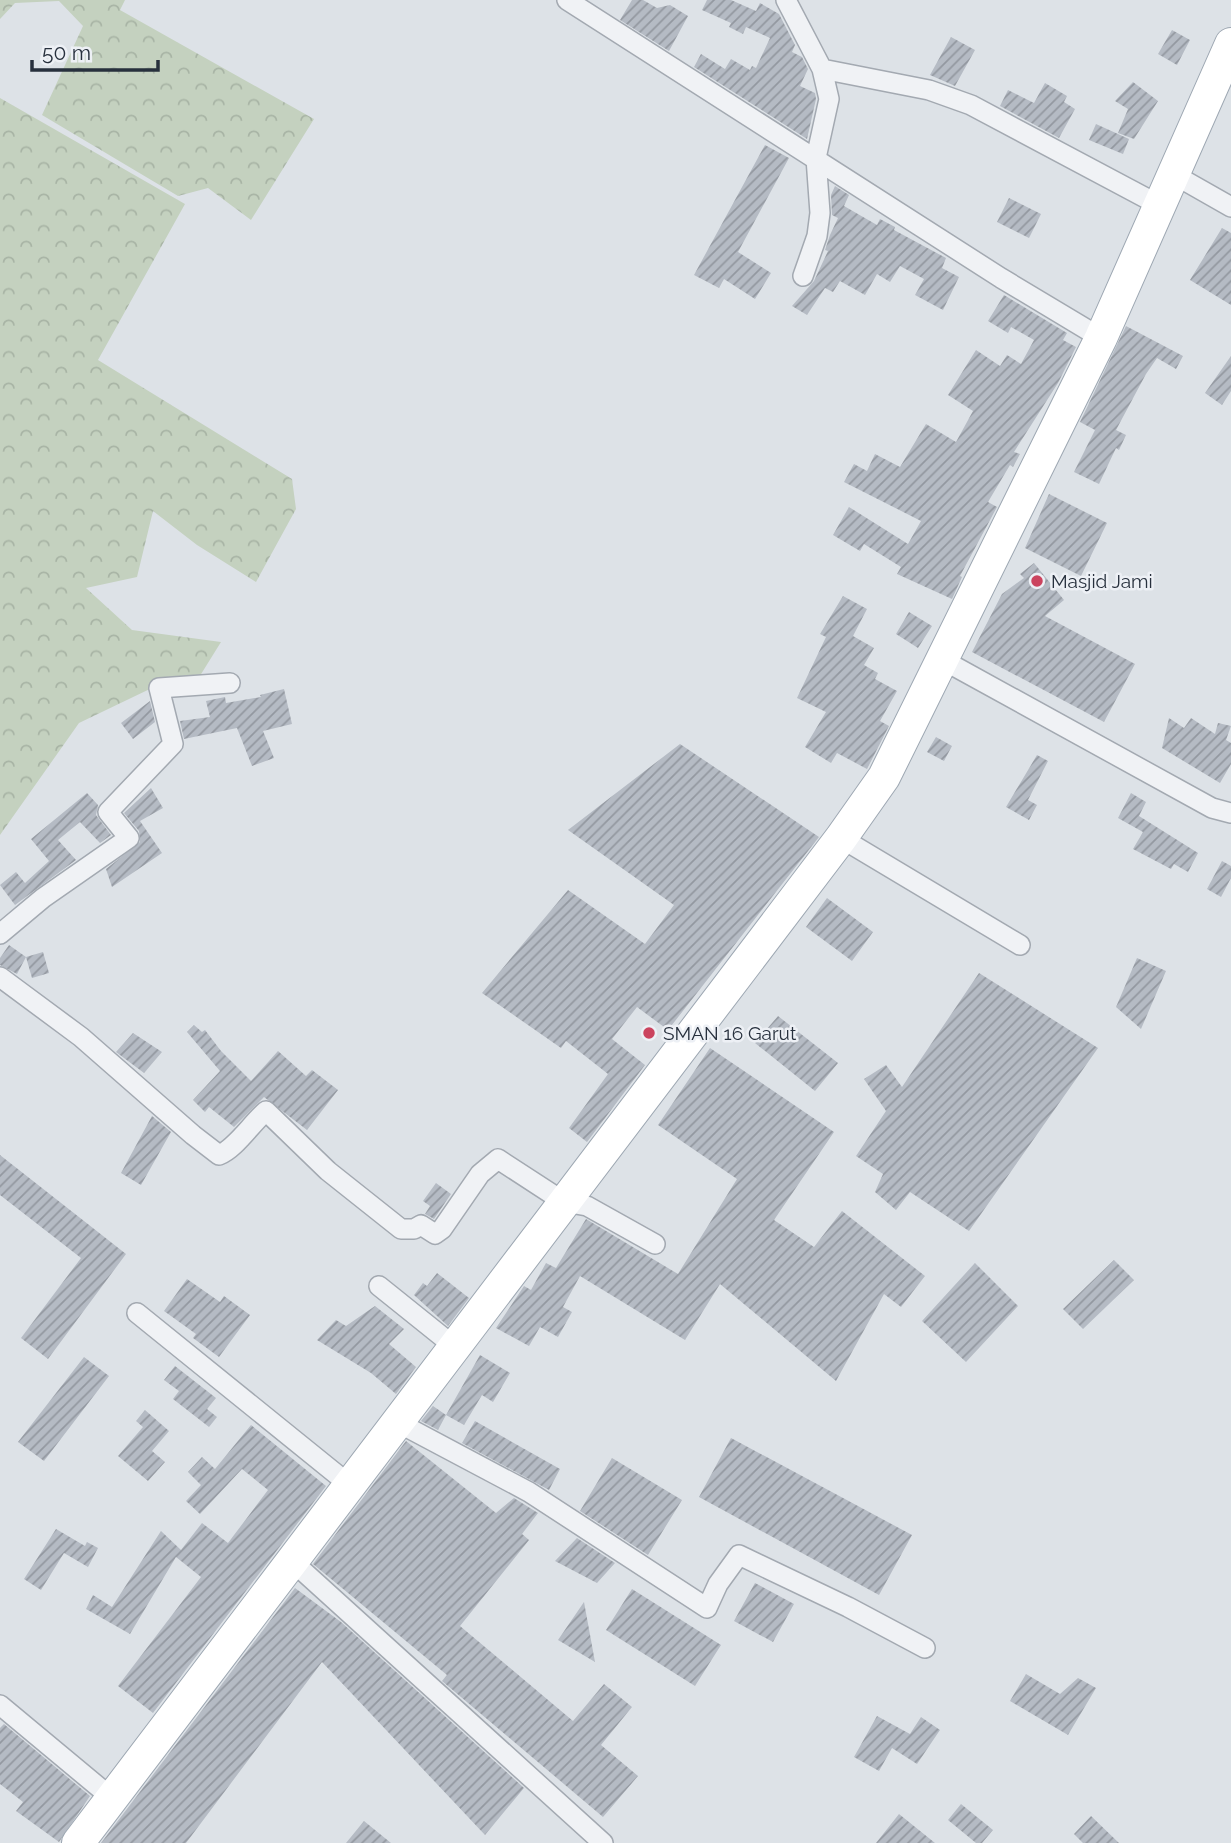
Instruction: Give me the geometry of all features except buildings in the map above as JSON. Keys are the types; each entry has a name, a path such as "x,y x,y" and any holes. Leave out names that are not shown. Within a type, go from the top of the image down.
{"main road":[{"path":"78,1843 399,1423 841,838 884,777 1101,338 1231,44"}],"street":[{"path":"567,0 1001,278 1101,338"},
{"path":"786,0 822,69 829,99 816,158 820,213 817,236 803,276"},
{"path":"822,69 929,90 971,105 1159,205"},
{"path":"1173,174 1231,207"},
{"path":"943,660 1212,808 1231,813"},
{"path":"0,934 43,898 129,838 108,812 173,744 159,688 230,683"},
{"path":"841,838 1020,944"},
{"path":"0,977 82,1037 192,1135 219,1155 229,1151 245,1130 265,1111 328,1171 401,1229 414,1229 421,1225 435,1234 442,1229 480,1174 498,1160 564,1202 587,1206 656,1244"},
{"path":"379,1286 455,1347"},
{"path":"137,1313 351,1486"},
{"path":"399,1423 529,1492 616,1552 707,1608 718,1584 739,1555 848,1607 925,1648"},
{"path":"293,1562 603,1843"},
{"path":"0,1705 113,1798"}],"green space":[{"path":"0,0 125,0 120,10 314,119 251,220 208,188 178,196 42,115 83,26 59,1 15,3 0,19"},
{"path":"0,98 185,204 98,360 292,479 296,509 256,582 197,545 153,511 137,577 86,588 132,630 221,642 198,679 154,687 79,723 0,835"}],"place":[{"name":"Masjid Jami","path":"1037,581"},
{"name":"SMAN 16 Garut","path":"649,1033"}]}
